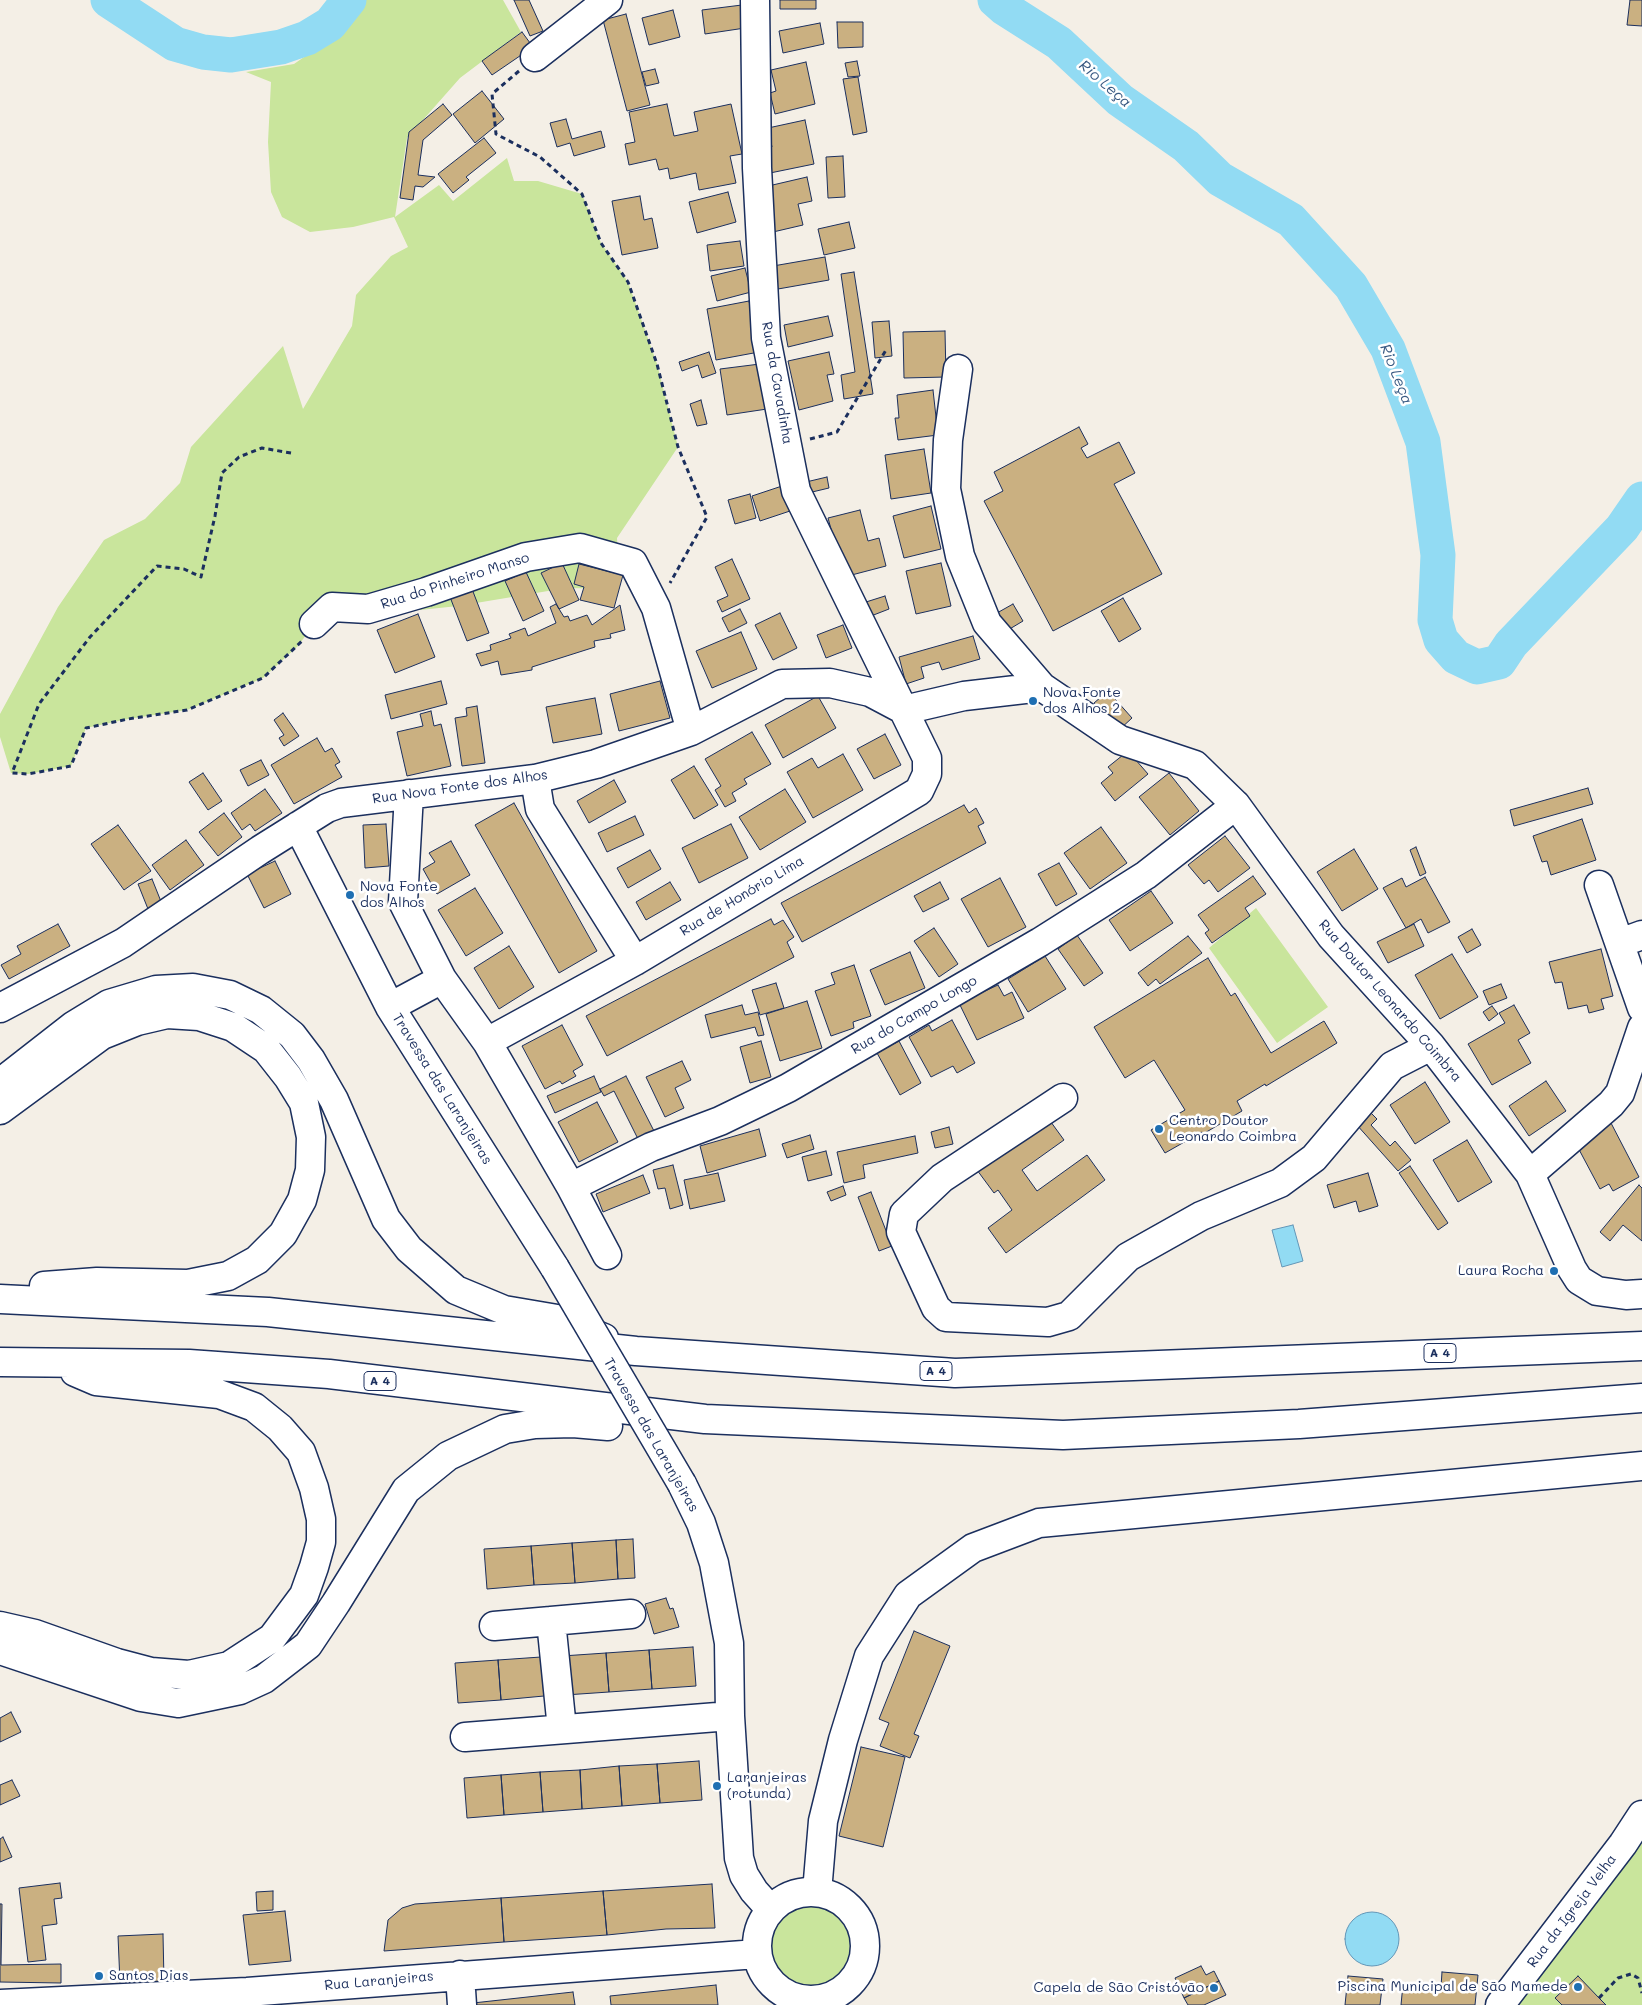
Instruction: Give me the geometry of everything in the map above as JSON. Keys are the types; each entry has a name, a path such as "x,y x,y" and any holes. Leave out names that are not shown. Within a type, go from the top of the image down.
{"main road":[{"path":"536,57 608,0"},
{"name":"Rua da Cavadinha","path":"755,0 757,168 766,338 796,491 904,710"},
{"name":"Rua Doutor Leonardo Coimbra","path":"958,369 948,440 946,489 960,556 987,623 1042,688 1120,740 1195,766 1236,805 1331,936 1431,1046 1530,1174 1572,1269 1579,1280 1597,1291 1626,1295 1642,1294"},
{"name":"Rua do Pinheiro Manso","path":"314,624 332,607 368,609 426,592 526,557 580,548 633,563 656,608 691,731"},
{"name":"Rua Nova Fonte dos Alhos","path":"0,1008 123,944 298,826 327,808 341,803 535,779 596,764 691,731 782,684 801,682 830,683 870,692 904,710"},
{"path":"904,710 964,696 1042,688"},
{"name":"Rua de Honório Lima","path":"487,1042 635,960 919,791 927,774 927,758 904,710"},
{"path":"535,779 540,809 635,960"},
{"path":"409,794 403,902 442,980 487,1042 571,1187 607,1255"},
{"name":"Rua do Campo Longo","path":"571,1187 651,1147 720,1121 788,1088 1032,947 1146,875 1236,805"},
{"name":"Travessa das Laranjeiras","path":"298,826 390,1007 555,1268 682,1484 701,1523 714,1563 729,1643 730,1716 739,1858 744,1875 754,1891 771,1910"},
{"path":"1599,885 1631,939 1642,1008"},
{"name":"Travessa das Laranjeiras","path":"390,1007 442,980"},
{"path":"0,1083 73,1026 109,1004 156,990 193,988 230,994 261,1010 292,1035 311,1060 334,1100 386,1218 415,1255 456,1290 504,1310 557,1319 636,1351"},
{"path":"0,1110 102,1035 137,1021 167,1014 200,1016 233,1027 266,1049 288,1077 304,1103 311,1138 310,1170 302,1200 283,1234 257,1260 228,1276 188,1284 97,1282 0,1290"},
{"path":"1530,1174 1620,1094 1642,1028"},
{"path":"1063,1098 942,1178 904,1214 901,1232 936,1308 946,1317 1048,1322 1070,1316 1128,1257 1202,1216 1280,1182 1314,1158 1392,1066 1431,1046"},
{"name":"A 4","path":"0,1299 268,1312 636,1351 955,1372 1642,1346"},
{"name":"A 4","path":"0,1362 189,1364 329,1374 705,1419 1063,1436 1299,1424 1642,1398"},
{"path":"0,1626 35,1634 117,1663 151,1672 189,1675 229,1666 272,1638 288,1618 304,1595 322,1542 321,1519 314,1488 301,1452 280,1428 254,1407 219,1394 96,1381 54,1362"},
{"path":"0,1650 150,1698 178,1703 240,1690 264,1679 308,1645 336,1604 406,1490 448,1456 505,1429 535,1424 572,1423 633,1428 705,1419"},
{"path":"817,1892 824,1821 843,1740 869,1656 908,1595 973,1548 1039,1524 1642,1466"},
{"path":"494,1626 631,1614"},
{"path":"551,1621 562,1729"},
{"path":"465,1737 730,1716"},
{"name":"Rua da Igreja Velha","path":"1500,2005 1623,1844 1642,1815"},
{"path":"817,1892 828,1894 843,1902 855,1913 863,1929 866,1945 863,1962 849,1984 842,1990 825,1998 810,2002 788,1995 773,1984 762,1969 758,1954 758,1932 766,1915 779,1902 794,1894 817,1892"},
{"name":"Rua Laranjeiras","path":"0,2004 247,1998 460,1975 758,1954"},
{"path":"460,1975 462,2005"}],"path":[{"path":"536,57 492,94 496,134 540,157 582,194 601,243 628,282 657,364 678,447 707,517 656,608"},
{"path":"787,445 837,432 886,350"},
{"path":"291,453 262,448 239,457 222,473 216,516 201,577 184,569 157,566 90,637 38,704 12,773 28,774 71,766 86,728 187,710 262,678 298,646 314,624"},
{"path":"1599,1998 1618,1978 1631,1974 1638,1978 1642,1993"}],"green space":[{"path":"366,0 503,0 521,32 460,78 407,138 395,217 439,185 453,201 507,158 514,181 538,181 582,194 601,243 628,282 657,364 678,447 617,538 620,589 566,588 458,606 420,610 394,601 314,624 298,646 263,678 187,710 86,728 71,766 28,774 11,773 0,737 0,714 58,607 104,540 145,519 180,483 191,447 283,346 303,409 352,326 356,295 391,256 408,247 394,217 353,227 310,232 282,217 271,192 268,142 271,82 246,72 294,64 333,37"},
{"path":"1256,908 1328,1007 1277,1043 1209,948"},
{"path":"1642,1836 1642,2005 1511,2005"},
{"path":"810,1906 825,1909 838,1918 847,1931 850,1946 847,1961 838,1974 825,1983 810,1986 795,1983 782,1974 773,1961 770,1946 773,1931 782,1918 795,1909"}],"water":[{"path":"1293,1225 1303,1261 1282,1267 1272,1230"},
{"path":"1372,1912 1391,1920 1399,1939 1391,1958 1372,1966 1353,1958 1345,1939 1353,1920"}],"building":[{"path":"514,0 529,0 543,31 530,36"},
{"path":"780,0 816,0 816,9 780,9"},
{"path":"1630,0 1642,0 1642,26 1627,25"},
{"path":"742,5 745,28 705,34 702,10"},
{"path":"673,10 680,37 649,45 642,18"},
{"path":"626,14 650,105 627,111 603,20"},
{"path":"837,22 863,22 863,47 838,48"},
{"path":"820,23 824,44 783,53 779,31"},
{"path":"522,32 533,47 492,75 482,61"},
{"path":"857,61 860,76 848,77 845,63"},
{"path":"806,62 815,104 775,114 770,93 776,91 771,70"},
{"path":"655,69 659,83 646,86 642,72"},
{"path":"858,77 867,132 853,135 843,79"},
{"path":"482,91 504,119 475,143 453,114"},
{"path":"443,104 452,115 423,140 418,175 435,177 423,187 415,186 413,200 400,198 409,132"},
{"path":"667,104 674,136 698,131 694,112 731,104 742,154 730,156 736,183 699,190 696,173 670,179 668,168 659,170 656,159 629,165 625,144 635,142 629,112"},
{"path":"566,119 572,139 601,131 605,147 574,156 570,143 557,147 550,123"},
{"path":"805,120 814,164 770,173 765,149 772,147 768,128"},
{"path":"484,138 496,153 466,177 469,180 453,193 438,174"},
{"path":"843,156 845,197 828,198 826,157"},
{"path":"807,177 812,201 798,204 803,225 773,232 764,187"},
{"path":"728,192 736,222 697,233 689,202"},
{"path":"640,196 644,220 652,218 658,248 622,255 612,201"},
{"path":"849,222 855,248 824,255 818,229"},
{"path":"740,241 744,266 710,271 707,245"},
{"path":"825,257 829,280 778,289 773,266"},
{"path":"745,268 751,292 717,301 711,276"},
{"path":"854,272 873,394 844,399 841,375 855,372 841,274"},
{"path":"749,301 759,352 716,360 707,309"},
{"path":"828,316 833,336 788,347 784,325"},
{"path":"889,321 892,356 875,358 872,322"},
{"path":"945,331 946,377 904,378 903,332"},
{"path":"709,352 716,373 702,378 698,365 682,371 679,362"},
{"path":"829,352 834,374 827,375 833,401 799,410 788,361"},
{"path":"760,364 767,409 727,415 720,369"},
{"path":"933,390 938,435 898,440 895,418 899,418 897,395"},
{"path":"701,400 707,424 697,426 690,404"},
{"path":"1079,427 1088,444 1081,448 1087,458 1119,442 1135,473 1114,484 1162,574 1053,631 984,501 1003,491 994,472"},
{"path":"924,449 931,493 891,499 885,455"},
{"path":"827,477 829,488 808,493 806,482"},
{"path":"782,486 790,511 760,521 752,496"},
{"path":"750,494 756,518 735,524 728,500"},
{"path":"931,506 941,549 904,558 893,516"},
{"path":"860,510 868,541 879,538 886,566 844,577 828,518"},
{"path":"732,559 750,599 722,612 717,601 728,596 715,567"},
{"path":"562,563 579,600 559,609 541,573"},
{"path":"941,563 951,606 916,614 906,571"},
{"path":"579,564 623,575 614,608 580,600 584,587 574,584"},
{"path":"526,572 544,611 523,621 505,581"},
{"path":"472,589 489,633 467,641 450,597"},
{"path":"885,596 889,609 871,616 866,602"},
{"path":"1123,598 1141,629 1119,642 1101,611"},
{"path":"556,604 564,617 568,616 570,621 587,615 592,625 620,605 625,630 610,634 611,638 594,641 595,647 532,667 532,670 501,675 498,661 481,666 476,654 491,650 490,645 511,638 509,634 525,628 528,636 556,623 550,607"},
{"path":"1013,604 1023,621 1008,630 997,613"},
{"path":"740,609 747,623 729,632 722,618"},
{"path":"780,613 797,648 773,660 755,625"},
{"path":"418,614 435,657 395,673 377,630"},
{"path":"843,625 852,648 826,658 817,635"},
{"path":"741,632 757,669 712,688 696,651"},
{"path":"973,636 980,659 942,670 939,662 921,667 924,678 906,684 899,657"},
{"path":"441,681 447,704 391,719 385,695"},
{"path":"660,681 670,718 619,731 610,694"},
{"path":"1108,691 1132,718 1119,730 1094,703"},
{"path":"818,696 836,728 783,758 765,725"},
{"path":"595,698 602,734 553,743 546,707"},
{"path":"477,706 485,763 462,766 455,718 467,716 466,708"},
{"path":"431,711 434,726 441,724 451,766 407,776 397,732 423,726 420,714"},
{"path":"283,713 299,736 284,746 279,738 284,735 274,720"},
{"path":"752,732 771,764 744,779 747,784 732,793 736,801 725,807 715,790 721,786 705,759"},
{"path":"885,734 901,765 874,779 857,749"},
{"path":"317,738 325,752 332,748 340,762 335,765 342,777 294,804 271,765"},
{"path":"1128,751 1148,774 1115,801 1101,783 1113,773 1108,767"},
{"path":"843,754 863,790 813,818 787,772 812,758 818,768"},
{"path":"261,760 269,775 248,786 240,770"},
{"path":"694,766 718,805 694,819 671,780"},
{"path":"203,773 222,801 208,810 189,782"},
{"path":"1169,773 1199,811 1170,835 1139,797"},
{"path":"614,780 626,802 589,823 577,801"},
{"path":"1588,788 1593,804 1514,826 1510,810"},
{"path":"265,789 282,813 255,831 250,824 242,830 231,813"},
{"path":"785,789 806,822 760,850 739,817"},
{"path":"514,803 597,951 559,973 475,825"},
{"path":"964,805 969,813 976,808 984,823 978,826 986,843 802,942 781,903"},
{"path":"224,813 242,837 218,856 199,832"},
{"path":"635,816 644,835 607,852 598,833"},
{"path":"1582,819 1596,860 1551,875 1547,861 1542,862 1533,836"},
{"path":"386,824 389,866 365,868 363,825"},
{"path":"731,824 748,858 699,883 682,848"},
{"path":"118,825 151,871 124,890 91,844"},
{"path":"1101,827 1127,863 1090,889 1064,853"},
{"path":"1225,836 1250,868 1218,892 1209,880 1204,884 1188,865"},
{"path":"186,840 204,865 170,890 152,865"},
{"path":"451,841 470,875 437,894 423,869 435,862 429,853"},
{"path":"1416,847 1426,873 1420,876 1410,850"},
{"path":"1354,849 1378,889 1342,911 1317,872"},
{"path":"650,850 661,869 628,888 617,868"},
{"path":"275,861 291,894 264,908 247,874"},
{"path":"1059,863 1077,894 1056,906 1038,874"},
{"path":"1253,876 1266,894 1245,908 1250,916 1212,943 1205,933 1209,930 1198,915"},
{"path":"1425,877 1450,922 1428,933 1421,919 1406,928 1383,888 1402,878 1406,887"},
{"path":"1000,878 1026,927 988,947 961,899"},
{"path":"152,879 162,904 148,909 138,884"},
{"path":"670,882 681,900 646,920 636,902"},
{"path":"940,882 949,899 923,912 914,896"},
{"path":"475,888 503,933 466,956 438,910"},
{"path":"1151,891 1173,923 1130,951 1109,920"},
{"path":"771,919 774,925 783,920 794,937 787,942 794,957 607,1056 586,1016"},
{"path":"58,924 70,946 9,979 1,965 21,954 17,946"},
{"path":"1414,924 1424,946 1388,963 1377,942"},
{"path":"934,928 958,964 939,977 914,941"},
{"path":"1472,929 1481,945 1467,953 1458,937"},
{"path":"1077,935 1103,973 1084,986 1058,949"},
{"path":"1188,936 1202,953 1160,984 1156,979 1148,986 1138,973"},
{"path":"509,946 534,987 499,1009 474,968"},
{"path":"1601,949 1613,996 1601,999 1604,1009 1589,1013 1587,1005 1568,1009 1562,982 1555,983 1549,962"},
{"path":"910,952 925,988 885,1005 870,970"},
{"path":"1452,954 1478,997 1440,1019 1415,975"},
{"path":"1045,956 1066,989 1028,1012 1008,979"},
{"path":"1208,958 1231,996 1235,993 1271,1053 1324,1021 1337,1043 1266,1086 1265,1084 1237,1101 1242,1111 1203,1134 1202,1132 1165,1153 1151,1130 1185,1110 1154,1060 1125,1078 1094,1027"},
{"path":"854,965 871,1016 853,1022 854,1028 831,1036 815,991 835,984 831,973"},
{"path":"776,983 784,1008 760,1015 752,990"},
{"path":"1501,984 1507,998 1489,1005 1483,991"},
{"path":"998,985 1004,996 1012,992 1024,1018 977,1040 959,1003"},
{"path":"807,1001 822,1048 780,1061 766,1014"},
{"path":"742,1005 745,1015 758,1012 764,1035 758,1036 755,1027 711,1038 705,1015"},
{"path":"1514,1005 1530,1033 1518,1040 1531,1063 1492,1085 1468,1044 1505,1023 1499,1013"},
{"path":"1492,1006 1498,1014 1489,1021 1483,1012"},
{"path":"952,1020 975,1063 957,1073 953,1066 931,1077 909,1037 929,1025 932,1031"},
{"path":"562,1025 583,1065 573,1071 576,1076 562,1084 560,1081 545,1089 522,1046"},
{"path":"761,1041 771,1077 750,1083 740,1047"},
{"path":"899,1041 921,1083 900,1095 877,1053"},
{"path":"682,1061 691,1080 675,1088 684,1108 665,1117 646,1077"},
{"path":"594,1076 601,1092 555,1113 547,1096"},
{"path":"626,1076 654,1131 638,1139 614,1091 604,1096 600,1089"},
{"path":"1546,1081 1566,1111 1529,1136 1509,1106"},
{"path":"1425,1082 1450,1122 1415,1144 1390,1105"},
{"path":"597,1102 618,1142 579,1162 558,1122"},
{"path":"1370,1112 1377,1119 1371,1125 1390,1146 1395,1141 1411,1160 1398,1171 1356,1124"},
{"path":"1048,1118 1064,1140 1022,1170 1037,1191 1087,1155 1105,1180 1006,1253 988,1228 1012,1210 998,1190 994,1193 977,1170"},
{"path":"1611,1123 1639,1177 1613,1191 1609,1184 1600,1189 1575,1142"},
{"path":"949,1127 953,1144 935,1148 931,1132"},
{"path":"759,1129 766,1156 707,1173 700,1146"},
{"path":"810,1135 814,1149 787,1158 782,1144"},
{"path":"915,1136 918,1153 863,1165 865,1178 844,1183 837,1152"},
{"path":"1467,1140 1492,1182 1458,1202 1433,1160"},
{"path":"826,1151 832,1175 808,1181 802,1157"},
{"path":"673,1165 683,1205 670,1209 665,1188 658,1189 653,1170"},
{"path":"1410,1166 1448,1223 1438,1230 1399,1173"},
{"path":"718,1173 725,1201 690,1209 684,1180"},
{"path":"1368,1173 1378,1206 1359,1212 1356,1201 1334,1208 1327,1185"},
{"path":"643,1175 650,1193 603,1212 596,1194"},
{"path":"1639,1185 1642,1188 1642,1241 1623,1225 1610,1241 1600,1232"},
{"path":"843,1186 846,1195 831,1201 827,1192"},
{"path":"871,1192 892,1246 879,1251 858,1197"},
{"path":"633,1539 635,1578 618,1579 616,1540"},
{"path":"616,1540 618,1579 575,1583 572,1543"},
{"path":"572,1543 575,1583 534,1585 531,1546"},
{"path":"531,1546 534,1585 487,1589 484,1549"},
{"path":"666,1598 670,1609 673,1608 679,1627 654,1634 645,1604"},
{"path":"914,1631 950,1646 914,1734 919,1736 910,1758 880,1746 889,1723 879,1719"},
{"path":"693,1647 696,1686 652,1689 649,1650"},
{"path":"649,1650 652,1689 609,1692 606,1653"},
{"path":"606,1653 609,1692 565,1695 562,1656"},
{"path":"541,1657 544,1696 501,1700 498,1660"},
{"path":"498,1660 501,1700 458,1703 455,1663"},
{"path":"11,1712 21,1732 0,1742 0,1718"},
{"path":"861,1747 905,1757 883,1847 839,1836"},
{"path":"699,1761 702,1800 660,1803 657,1764"},
{"path":"657,1764 660,1803 622,1806 619,1766"},
{"path":"619,1766 622,1806 582,1809 580,1770"},
{"path":"580,1770 582,1809 543,1812 540,1772"},
{"path":"540,1772 543,1812 504,1815 501,1775"},
{"path":"501,1775 504,1815 467,1818 464,1778"},
{"path":"12,1780 20,1796 0,1805 0,1785"},
{"path":"3,1837 12,1857 0,1862 0,1839"},
{"path":"60,1883 62,1898 54,1899 57,1924 42,1926 46,1960 28,1962 19,1888"},
{"path":"712,1884 715,1928 666,1929 607,1935 603,1891"},
{"path":"273,1891 273,1910 257,1911 256,1892"},
{"path":"603,1891 607,1935 504,1942 501,1898"},
{"path":"501,1898 504,1942 384,1951 388,1920 402,1908 415,1904"},
{"path":"0,1904 2,1904 1,1965 61,1964 61,1983 0,1982"},
{"path":"285,1911 291,1961 249,1965 243,1915"},
{"path":"163,1934 164,1981 120,1983 118,1936"},
{"path":"1201,1966 1206,1975 1214,1971 1219,1981 1184,1998 1175,1978"},
{"path":"1442,1972 1478,1975 1475,2005 1401,2005 1403,1984 1441,1987"},
{"path":"1348,1976 1383,1979 1380,2005 1345,2005"},
{"name":"Piscina Municipal de São Mamede","path":"1578,1976 1606,2005 1562,2005 1555,1998"},
{"name":"Capela de São Cristóvão","path":"1219,1981 1226,1995 1204,2005 1188,2005 1184,1998"},
{"path":"716,1985 718,2005 611,2005 610,1996"},
{"path":"573,1992 575,2005 473,2005 473,2003"}],"waterway":[{"name":"Rio Leça","path":"108,0 175,44 203,52 231,55 281,47 307,38 330,24 349,0"},
{"name":"Rio Leça","path":"995,0 1004,8 1059,43 1120,100 1186,146 1220,179 1291,220 1351,286 1388,349 1423,442 1438,555 1435,620 1441,640 1456,657 1477,667 1499,662 1511,644 1622,528 1642,499"}],"place":[{"name":"Nova Fonte dos Alhos 2","path":"1033,701"},
{"name":"Nova Fonte dos Alhos","path":"350,895"},
{"name":"Centro Doutor Leonardo Coimbra","path":"1159,1129"},
{"name":"Laura Rocha","path":"1554,1271"},
{"name":"Laranjeiras (rotunda)","path":"717,1786"},
{"name":"Santos Dias","path":"99,1976"},
{"name":"Piscina Municipal de São Mamede","path":"1578,1987"},
{"name":"Capela de São Cristóvão","path":"1214,1988"}]}
